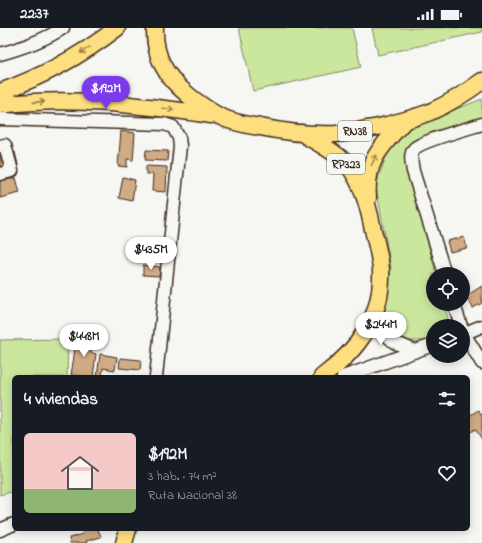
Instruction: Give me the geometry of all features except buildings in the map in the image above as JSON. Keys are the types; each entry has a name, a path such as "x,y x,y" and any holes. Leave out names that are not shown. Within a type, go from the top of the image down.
{"main road":[{"path":"0,92 58,66 100,41 117,28"},
{"name":"RN38","path":"155,28 154,41 158,56 166,73 182,90 198,103 220,116 245,125 276,131 336,134 404,121 447,103 482,81"},
{"name":"RN38","path":"0,105 65,101 122,103 220,116"},
{"name":"RP323","path":"325,375 343,361 352,351 363,337 375,314 381,270 369,211 367,184 373,158 404,121"},
{"name":"RP323","path":"302,133 336,155 348,165 356,178 369,211"},
{"path":"124,543 127,531"}],"street":[{"path":"0,54 29,46 63,28"},
{"path":"0,119 164,124 173,127 179,138 180,146 156,375"},
{"path":"443,267 413,171 411,158 414,149 424,143 482,124"},
{"path":"0,146 5,145 12,172 0,174"},
{"path":"375,314 383,332 394,342 415,351"},
{"path":"470,329 482,326"},
{"path":"470,343 482,363"},
{"path":"349,375 426,347"},
{"path":"0,530 12,525"}],"green space":[{"path":"239,28 352,28 361,67 253,91"},
{"path":"372,28 482,28 482,32 378,55"},
{"path":"482,99 482,117 417,140 411,143 406,150 409,169 434,267 426,267 426,311 446,311 448,319 426,319 426,340 418,341 407,341 397,334 388,325 384,313 391,268 376,187 389,148 403,130"},
{"path":"68,339 67,375 12,375 12,492 0,495 0,340"}]}
